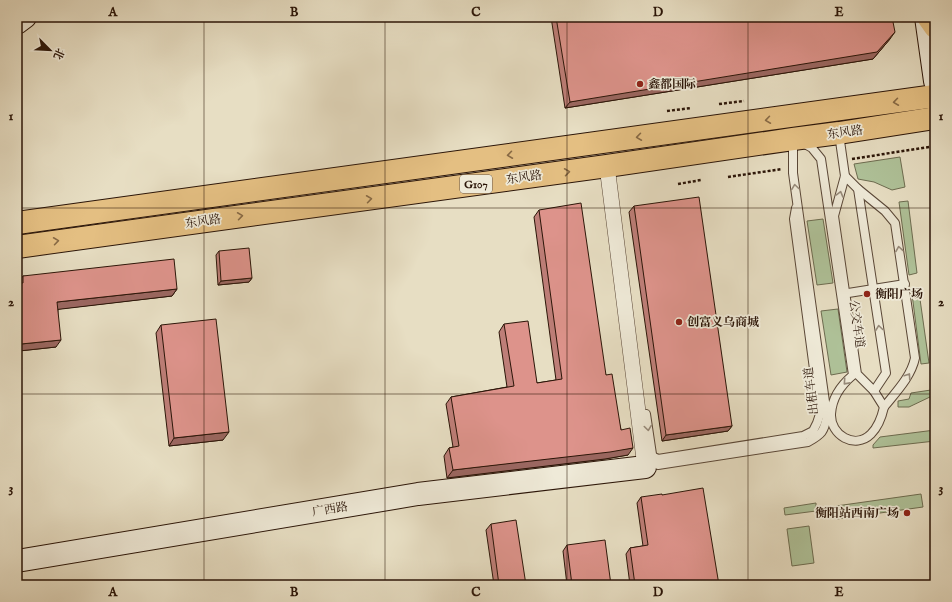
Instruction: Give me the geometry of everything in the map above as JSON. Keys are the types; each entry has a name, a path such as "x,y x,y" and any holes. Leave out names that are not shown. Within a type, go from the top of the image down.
{"highway":[{"path":"927,17 935,27"},
{"name":"东风路","path":"17,223 935,96"},
{"name":"东风路","path":"17,246 607,166 935,118"}],"street":[{"path":"17,23 25,17"},
{"path":"927,17 935,81"},
{"path":"607,166 634,378 652,463"},
{"name":"广西路","path":"17,561 418,494 652,463"}],"lane":[{"path":"839,133 845,176 834,216 843,294 857,374 874,391 884,407"},
{"name":"出租车道","path":"652,463 658,459 803,436 813,431 817,423 820,414 794,219 797,204 793,173 793,139"},
{"name":"公交车道","path":"793,139 812,148 821,160 843,294 853,374 845,382 835,397 831,413 831,421 834,428 844,438 856,441 862,440 875,430 884,407 910,373 915,358 895,223 885,211 858,189 845,176"},
{"path":"858,189 886,373 874,391"},
{"path":"843,294 905,284"}],"path":[{"path":"720,104 744,101"},
{"path":"667,111 691,108"},
{"path":"728,177 755,173"},
{"path":"678,184 702,180"}],"green space":[{"path":"900,157 905,187 892,190 874,182 858,179 854,164"},
{"path":"908,201 917,273 909,275 899,202"},
{"path":"823,219 833,283 817,285 807,221"},
{"path":"919,292 929,363 921,364 912,294"},
{"path":"838,309 847,372 831,375 821,311"},
{"path":"931,390 932,396 909,407 898,407 898,401 909,399 911,393"},
{"path":"935,430 935,441 873,448 873,445 880,437"},
{"path":"921,494 923,507 837,519 836,506"},
{"path":"816,503 816,511 785,515 784,508"},
{"path":"809,526 814,563 792,566 787,529"}],"building":[{"name":"鑫都国际","path":"556,17 892,17 895,32 877,52 570,102"},
{"name":"创富义乌商城","path":"699,197 732,426 666,435 634,206"},
{"path":"581,203 606,375 612,374 621,430 630,428 633,448 453,470 449,448 459,446 451,397 514,386 504,324 528,321 537,383 562,379 539,210"},
{"path":"249,248 252,278 221,281 219,251"},
{"path":"174,259 177,289 57,302 61,340 21,344 21,348 17,348 17,283 23,283 23,276"},
{"path":"216,319 229,432 174,438 161,325"},
{"path":"703,488 719,585 635,585 630,548 648,545 641,497"},
{"path":"516,520 526,585 499,585 491,524"},
{"path":"605,540 611,585 572,585 567,545"}],"place":[{"name":"鑫都国际","path":"640,84"},
{"name":"衡阳广场","path":"867,294"},
{"name":"创富义乌商城","path":"679,322"},
{"name":"衡阳站西南广场","path":"907,513"}]}
